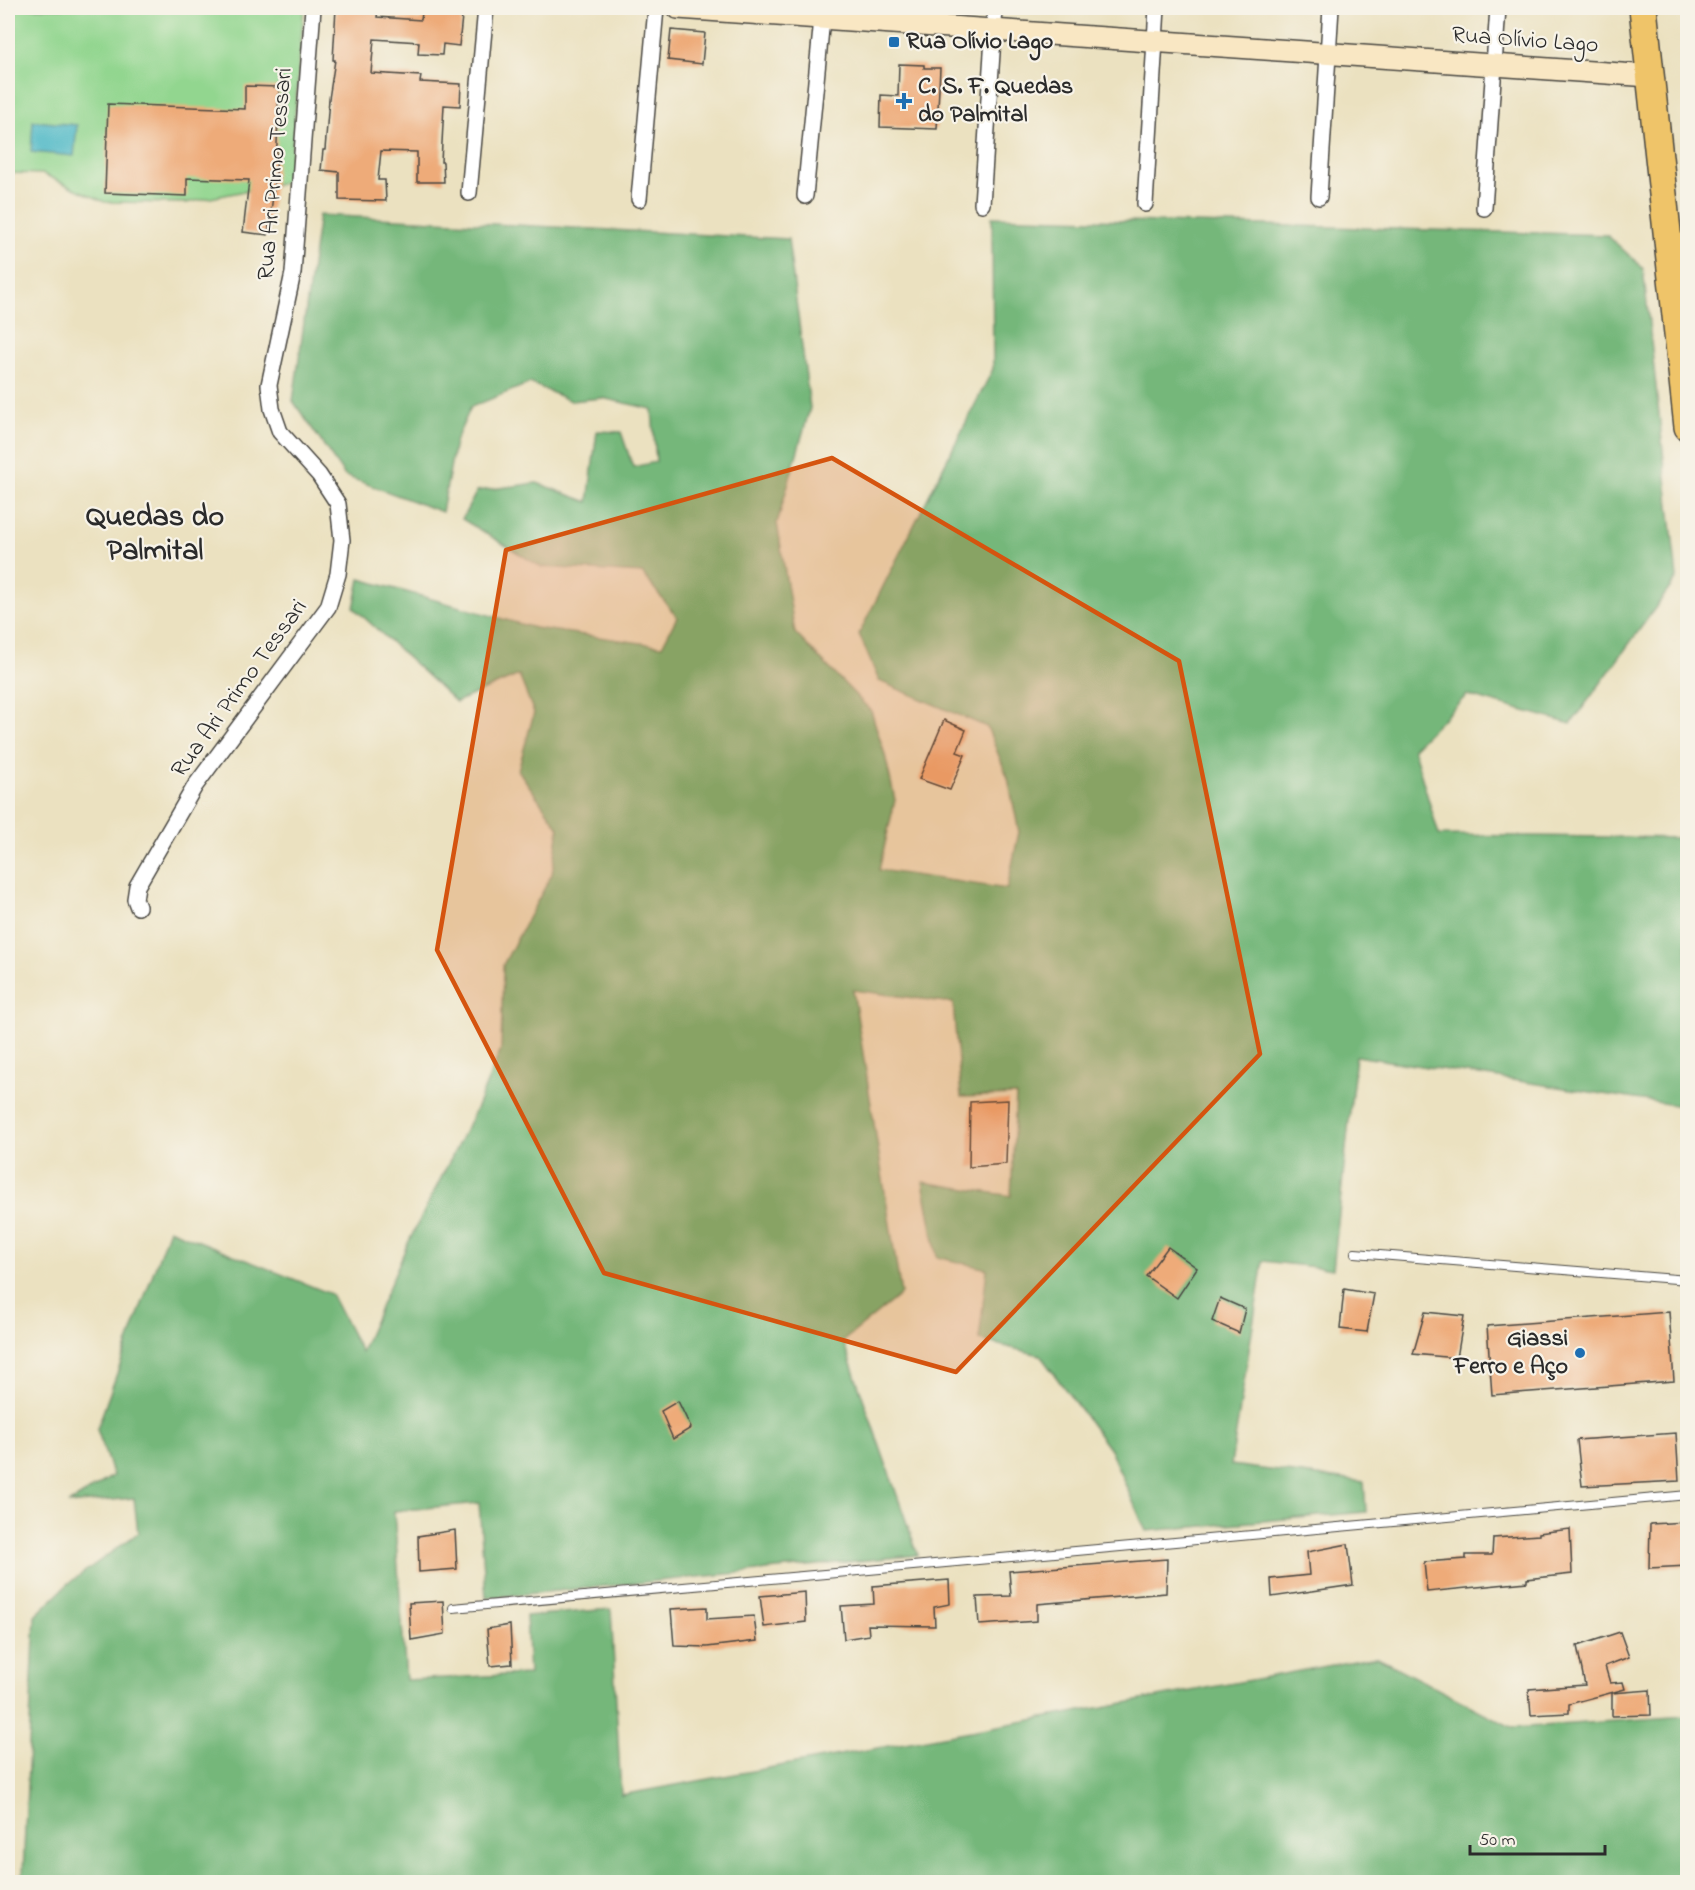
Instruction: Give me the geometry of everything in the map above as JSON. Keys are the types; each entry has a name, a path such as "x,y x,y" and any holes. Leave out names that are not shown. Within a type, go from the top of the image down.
{"highway":[{"path":"1643,8 1688,427"}],"street":[{"name":"Rua Ari Primo Tessari","path":"138,906 135,899 137,886 195,786 328,607 338,574 342,540 338,504 319,475 280,432 269,384 293,273 313,8"},
{"path":"469,193 486,8"},
{"path":"639,199 656,8"},
{"name":"Rua Olívio Lago","path":"678,8 823,13 993,29 1650,75"},
{"path":"982,204 995,8"},
{"path":"1145,204 1156,8"},
{"path":"1319,197 1331,8"},
{"path":"1484,208 1498,8"},
{"path":"805,196 823,13"}],"lane":[{"path":"1355,1253 1688,1280"},
{"path":"453,1608 1688,1495"}],"highlighted area":[{"path":"832,458 1179,661 1260,1054 956,1372 604,1273 437,950 506,550"}],"green space":[{"path":"12,8 304,8 289,182 186,203 105,202 43,174 8,173 8,66"},
{"path":"319,215 788,239 810,408 777,523 795,633 871,711 885,755 895,800 879,870 1007,889 1019,832 1008,778 987,727 879,681 859,634 993,369 992,217 1607,235 1643,268 1677,578 1571,724 1467,695 1413,748 1439,835 1687,838 1687,1107 1356,1056 1333,1269 1263,1261 1231,1465 1364,1482 1366,1512 1146,1531 1110,1450 1040,1355 979,1340 987,1269 937,1257 923,1182 1011,1196 1016,1095 961,1097 953,1003 853,990 901,1294 843,1341 918,1555 486,1598 479,1503 394,1511 406,1680 529,1674 526,1616 611,1609 621,1795 1376,1657 1513,1728 1687,1716 1687,1882 17,1882 23,1873 35,1616 69,1583 138,1533 134,1498 68,1504 113,1476 97,1429 169,1229 331,1294 361,1352 407,1245 477,1107 501,1049 503,965 552,874 559,828 518,770 534,713 519,675 456,702 354,608 360,579 535,628 662,646 677,617 642,573 541,567 462,519 477,491 537,483 588,502 597,431 621,432 633,467 656,462 652,409 602,398 571,401 530,383 471,407 455,442 442,512 345,476 293,401"}],"water":[{"path":"33,121 77,125 74,156 31,152"}],"building":[{"path":"336,8 378,10 377,17 421,20 422,13 462,16 459,46 443,44 442,55 418,54 419,42 374,39 371,73 421,76 420,82 461,84 460,106 444,105 441,162 443,162 444,182 417,182 417,152 381,151 378,180 385,180 386,201 339,200 339,172 321,170 335,60 333,60"},
{"path":"671,30 705,33 702,64 668,60"},
{"name":"C. S. F. Quedas do Palmital","path":"899,64 940,68 937,129 880,127 881,95 898,96"},
{"path":"245,86 279,87 276,172 268,235 243,232 249,180 187,178 187,196 105,193 108,104 245,109"},
{"path":"944,720 966,730 957,752 965,755 950,790 919,779"},
{"path":"1008,1100 1006,1164 969,1167 970,1102"},
{"path":"1168,1247 1197,1268 1177,1298 1146,1276"},
{"path":"1344,1289 1374,1294 1367,1332 1340,1329"},
{"path":"1220,1298 1245,1309 1239,1333 1212,1321"},
{"path":"1425,1312 1464,1316 1457,1358 1413,1354"},
{"name":"Giassi Ferro e Aço","path":"1669,1312 1674,1381 1492,1395 1487,1326"},
{"path":"678,1401 691,1428 673,1439 661,1411"},
{"path":"1676,1433 1679,1481 1582,1486 1577,1440"},
{"path":"1688,1522 1688,1566 1649,1568 1650,1524"},
{"path":"1570,1529 1572,1574 1527,1579 1527,1582 1427,1592 1424,1562 1466,1559 1466,1555 1492,1555 1493,1538 1539,1535 1539,1533"},
{"path":"455,1530 457,1569 419,1572 418,1536"},
{"path":"1348,1544 1353,1585 1272,1597 1271,1579 1309,1575 1307,1552"},
{"path":"1167,1559 1166,1593 1037,1604 1037,1621 979,1625 977,1597 1011,1596 1009,1571"},
{"path":"949,1580 950,1604 934,1607 935,1626 868,1625 869,1635 844,1639 841,1606 874,1604 873,1586"},
{"path":"805,1592 806,1622 764,1627 760,1596"},
{"path":"443,1601 445,1634 411,1640 409,1603"},
{"path":"707,1607 707,1619 754,1616 757,1641 707,1647 674,1646 671,1609"},
{"path":"510,1625 512,1664 490,1666 487,1629"},
{"path":"1620,1632 1629,1657 1605,1666 1610,1683 1623,1682 1625,1689 1569,1704 1569,1713 1531,1715 1529,1689 1585,1685 1577,1646"},
{"path":"1650,1690 1651,1715 1612,1716 1612,1693"}],"place":[{"name":"Rua Olívio Lago","path":"894,42"},
{"name":"C. S. F. Quedas do Palmital","path":"904,101"},
{"name":"Giassi Ferro e Aço","path":"1580,1353"}],"district":[{"name":"Quedas do Palmital","path":"155,535"}]}
